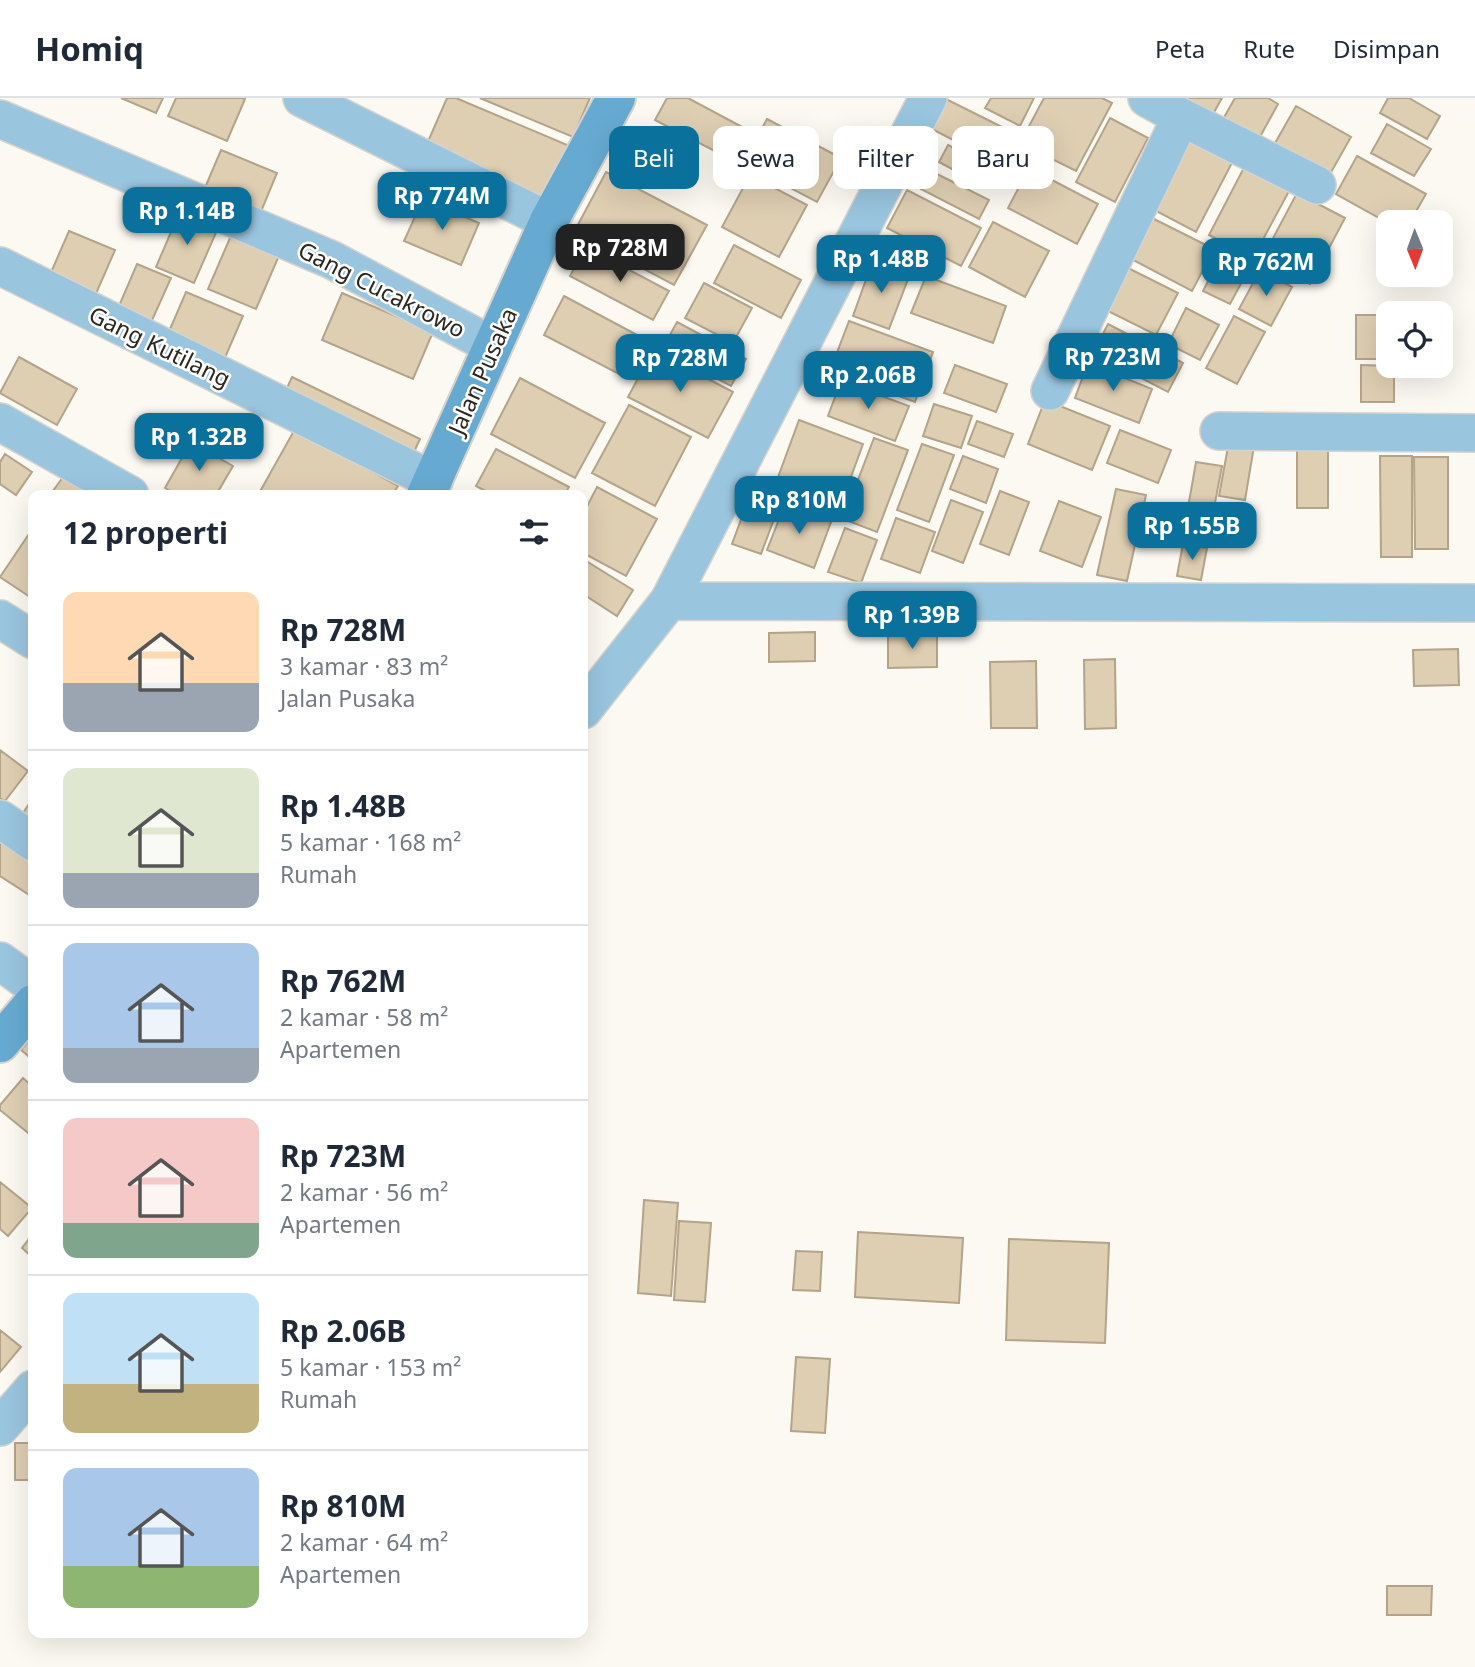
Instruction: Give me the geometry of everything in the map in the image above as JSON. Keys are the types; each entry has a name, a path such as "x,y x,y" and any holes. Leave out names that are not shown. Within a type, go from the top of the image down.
{"main road":[{"name":"Jalan Pusaka","path":"430,488 549,221 616,98"},
{"path":"0,1043 28,1010"}],"street":[{"path":"302,98 549,221"},
{"path":"588,704 669,601 928,98"},
{"path":"1147,98 1317,185"},
{"path":"1050,391 1181,117"},
{"name":"Gang Cucakrowo","path":"0,119 332,260 493,346"},
{"name":"Gang Kutilang","path":"0,266 430,488"},
{"path":"0,422 121,490"},
{"path":"1219,431 1475,433"},
{"path":"669,601 1475,603"},
{"path":"0,619 28,637"},
{"path":"0,819 28,839"},
{"path":"0,961 28,981"},
{"path":"0,1427 28,1395"}],"building":[{"path":"121,98 163,98 156,113"},
{"path":"176,98 245,99 227,141 168,116"},
{"path":"447,98 456,98 572,147 547,205 423,153"},
{"path":"480,98 590,98 573,137"},
{"path":"667,98 688,98 740,126 713,126 713,150 699,143 699,126 667,126 655,120"},
{"path":"944,98 1000,126 952,126 952,139 938,132 938,126 929,126"},
{"path":"991,98 1034,98 1020,126 985,108"},
{"path":"1044,98 1102,98 1112,103 1076,171 1054,160 1054,126 1029,126"},
{"path":"1183,98 1222,98 1208,123"},
{"path":"1235,98 1268,98 1278,104 1255,146 1219,126"},
{"path":"1388,98 1409,98 1440,116 1427,139 1380,113"},
{"path":"1296,106 1351,137 1325,183 1270,152"},
{"path":"1110,118 1148,138 1115,202 1076,182"},
{"path":"767,119 780,126 763,126"},
{"path":"1387,124 1431,149 1414,176 1371,153"},
{"path":"1182,129 1235,157 1196,232 1143,204"},
{"path":"948,145 952,147 952,169 939,162"},
{"path":"819,146 833,154 833,173 817,202 792,189 819,189"},
{"path":"221,150 277,173 260,214 204,190"},
{"path":"1250,156 1295,180 1253,258 1209,235"},
{"path":"1357,156 1426,194 1417,210 1376,210 1376,216 1336,194"},
{"path":"606,172 609,174 609,189 638,189 707,225 674,285 574,232"},
{"path":"938,174 952,182 952,189 967,189 989,200 979,219 921,189 938,189"},
{"path":"1054,181 1098,204 1077,244 1008,208 1018,189 1054,189"},
{"path":"742,189 777,189 807,205 779,257 722,227"},
{"path":"907,190 981,228 961,266 887,228"},
{"path":"1297,193 1345,218 1310,284 1262,259"},
{"path":"423,199 479,223 461,265 404,241"},
{"path":"180,211 218,228 194,283 156,267"},
{"path":"1144,214 1214,249 1192,291 1122,254"},
{"path":"993,222 1049,251 1025,297 969,267"},
{"path":"236,224 284,244 256,309 208,289"},
{"path":"69,231 115,250 95,296 49,277"},
{"path":"734,245 801,280 781,318 714,283"},
{"path":"586,247 669,291 653,320 570,276"},
{"path":"1222,254 1249,269 1230,304 1203,291"},
{"path":"873,260 910,274 889,329 853,316"},
{"path":"137,264 171,278 149,327 116,313"},
{"path":"1128,268 1178,293 1156,335 1106,310"},
{"path":"1260,270 1292,287 1271,326 1239,309"},
{"path":"926,276 1006,306 993,343 911,313"},
{"path":"704,283 752,308 733,343 685,318"},
{"path":"186,292 243,316 224,360 167,336"},
{"path":"342,293 433,332 413,379 322,340"},
{"path":"564,296 639,336 619,374 544,335"},
{"path":"1186,308 1219,325 1200,360 1168,344"},
{"path":"1356,315 1376,315 1376,359 1356,359"},
{"path":"1234,316 1265,332 1237,384 1206,368"},
{"path":"849,321 933,352 915,402 830,371"},
{"path":"677,322 746,359 731,386 662,349"},
{"path":"1108,324 1183,363 1168,392 1093,353"},
{"path":"653,350 733,392 708,438 628,397"},
{"path":"19,357 77,389 57,425 0,393"},
{"path":"1088,363 1152,389 1139,423 1075,398"},
{"path":"955,365 1007,384 996,412 944,393"},
{"path":"1361,365 1376,365 1376,378 1394,378 1394,402 1361,402"},
{"path":"292,377 420,439 409,463 281,401"},
{"path":"520,378 605,423 575,478 491,434"},
{"path":"841,381 909,406 895,441 828,416"},
{"path":"1045,400 1110,426 1092,470 1028,444"},
{"path":"934,404 972,416 961,448 923,436"},
{"path":"629,405 691,437 655,506 592,473"},
{"path":"799,420 863,444 837,515 773,491"},
{"path":"977,421 1013,434 1004,457 968,444"},
{"path":"295,429 398,486 395,490 261,490"},
{"path":"1120,430 1171,450 1158,483 1107,463"},
{"path":"1230,436 1255,440 1245,500 1219,496"},
{"path":"874,438 908,450 877,532 843,519"},
{"path":"191,442 233,466 219,490 165,488"},
{"path":"1297,442 1328,442 1328,508 1297,508"},
{"path":"922,444 954,455 929,522 897,510"},
{"path":"496,449 569,487 567,490 484,490 476,486"},
{"path":"5,454 32,472 16,495 0,484 0,462"},
{"path":"963,456 998,469 986,503 950,489"},
{"path":"1380,456 1412,456 1412,557 1381,557"},
{"path":"1414,457 1448,457 1448,549 1415,549"},
{"path":"1196,462 1222,466 1210,529 1185,525"},
{"path":"71,466 98,484 94,490 54,490"},
{"path":"597,487 657,519 626,576 588,556 588,504"},
{"path":"1116,489 1146,495 1127,581 1097,575"},
{"path":"1000,491 1029,502 1009,555 980,544"},
{"path":"951,500 983,512 963,563 932,551"},
{"path":"1059,501 1101,517 1082,567 1040,551"},
{"path":"785,504 831,522 814,568 767,550"},
{"path":"745,509 774,519 761,554 732,544"},
{"path":"896,518 935,532 920,573 881,559"},
{"path":"845,528 877,540 861,583 828,572"},
{"path":"28,535 28,596 0,577"},
{"path":"1183,544 1207,548 1201,580 1177,576"},
{"path":"588,562 633,590 617,616 588,597"},
{"path":"815,632 815,661 769,662 769,633"},
{"path":"937,634 937,667 888,668 888,635"},
{"path":"1458,649 1459,685 1414,686 1413,650"},
{"path":"1115,659 1116,728 1085,729 1084,660"},
{"path":"1036,661 1037,728 991,728 990,662"},
{"path":"0,750 28,771 5,801 0,798"},
{"path":"0,835 28,853 28,894 0,876"},
{"path":"28,1042 28,1056 21,1050"},
{"path":"23,1078 28,1082 28,1133 0,1110 0,1105"},
{"path":"0,1182 28,1205 28,1213 8,1236 0,1229"},
{"path":"644,1200 678,1203 671,1296 638,1293"},
{"path":"679,1221 711,1223 705,1302 674,1300"},
{"path":"858,1232 963,1238 959,1303 855,1297"},
{"path":"1009,1239 1109,1243 1105,1343 1006,1340"},
{"path":"28,1240 28,1253 22,1248"},
{"path":"796,1251 822,1252 820,1291 793,1290"},
{"path":"0,1330 21,1347 0,1372"},
{"path":"796,1357 830,1359 825,1433 791,1431"},
{"path":"15,1443 28,1443 28,1480 15,1480"},
{"path":"1387,1586 1432,1586 1431,1615 1387,1615"}]}
